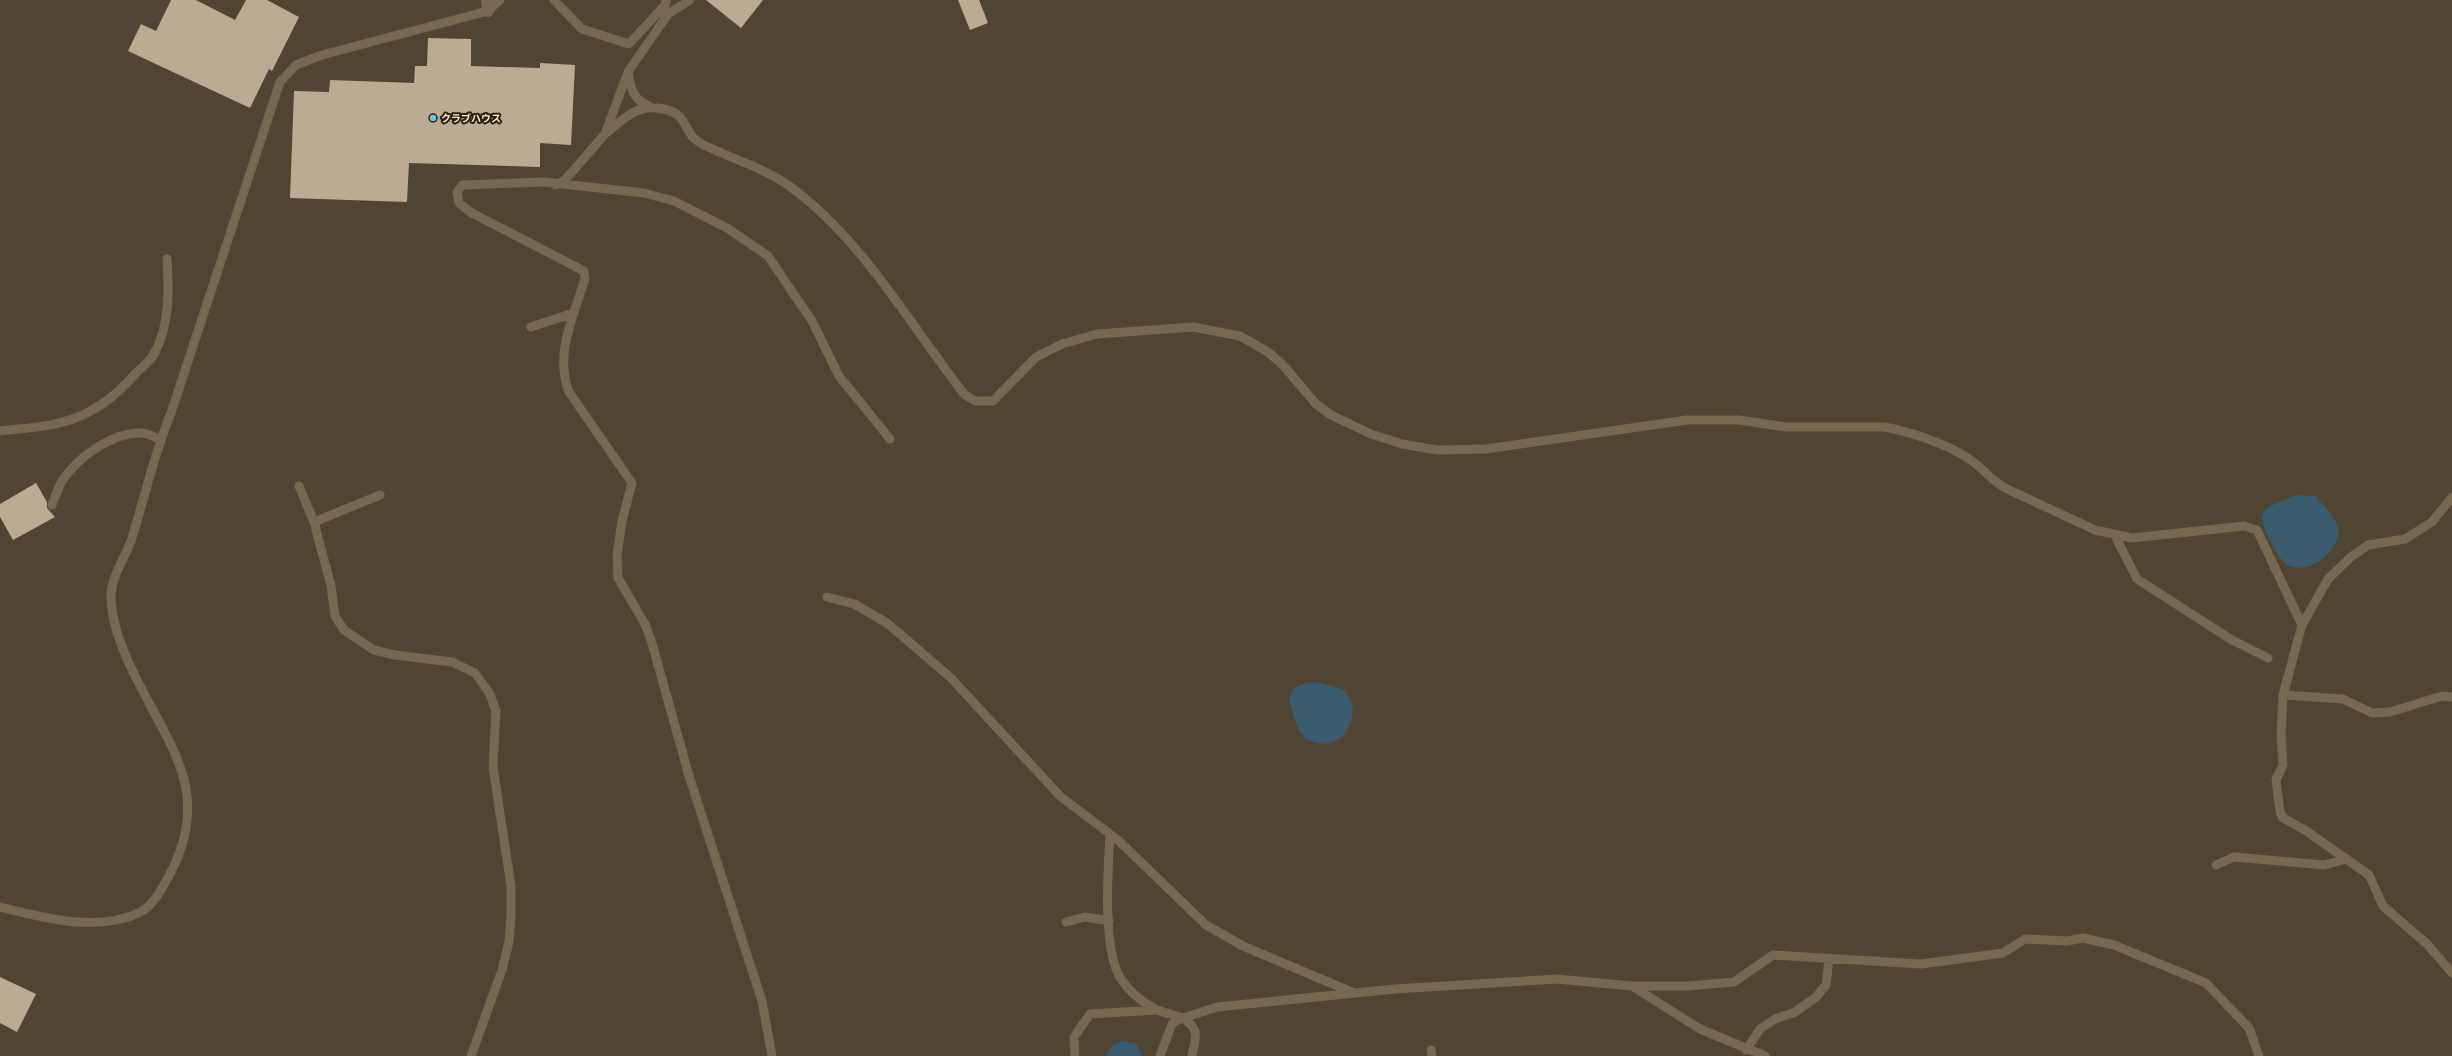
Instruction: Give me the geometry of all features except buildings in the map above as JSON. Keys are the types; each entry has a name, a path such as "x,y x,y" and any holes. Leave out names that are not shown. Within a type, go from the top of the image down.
{"lane":[{"path":"0,907 61,921 75,922 95,922 142,912 156,898 173,869 186,834 188,795 185,777 178,755 158,722 116,634 111,595 117,570 131,540 160,439 171,413 280,82 296,65 322,55 500,0"},
{"path":"554,0 582,29 629,44 665,5 666,0"},
{"path":"605,134 628,72 668,14 690,0"},
{"path":"628,72 634,94 638,101 649,106 675,113 680,116 688,134 702,144 762,169 788,185 818,209 905,310 965,395 974,401 993,401 1036,357 1062,344 1097,334 1193,327 1240,336 1252,342 1283,365 1316,404 1331,415 1371,434 1402,444 1438,450 1486,449 1687,420 1717,418 1786,427 1885,427 1901,430 1948,448 1969,458 1992,480 2005,488 2095,530 2132,538 2244,526 2257,530 2302,625"},
{"path":"555,185 565,180 605,134 633,112 649,106"},
{"path":"772,1056 762,1000 689,776 652,643 645,624 618,578 617,555 621,528 632,483 569,392 564,380 563,354 584,279 584,271 470,212 459,203 456,192 462,186 502,182 544,182 555,185 587,186 660,196 721,224 748,240 768,256 784,277 812,321 839,376 890,439"},
{"path":"0,431 44,426 77,418 104,404 121,391 154,355 160,340 169,290 166,259"},
{"path":"531,327 574,313"},
{"path":"52,505 61,482 73,468 94,449 121,436 143,433 160,439"},
{"path":"299,486 314,522 331,586 335,616 344,630 374,650 395,655 452,662 476,673 490,694 496,711 493,767 511,886 511,916 509,942 502,970 471,1056"},
{"path":"314,522 380,495"},
{"path":"2452,497 2432,522 2405,539 2368,545 2351,556 2328,579 2302,625 2283,695 2281,735 2282,765 2276,780 2280,812 2284,818 2305,830 2369,875 2383,906 2427,944 2452,973"},
{"path":"2114,534 2137,579 2232,640 2268,658"},
{"path":"827,597 854,604 892,628 950,676 1061,797 1110,834 1206,925 1243,946 1356,994"},
{"path":"2283,695 2343,699 2372,713 2390,712 2442,696 2452,696"},
{"path":"1110,834 1108,876 1110,942 1115,968 1121,980 1141,1001 1157,1010 1184,1018 1192,1025 1196,1034 1192,1056"},
{"path":"2216,865 2234,857 2324,865 2347,859"},
{"path":"1066,922 1086,917 1110,920"},
{"path":"1160,1056 1172,1024 1184,1018 1217,1007 1356,994 1557,979 1632,986 1688,986 1734,982 1773,955 1922,964 2003,953 2025,940 2067,941 2084,938 2114,945 2206,983 2248,1028 2258,1056"},
{"path":"1746,1050 1760,1029 1775,1019 1795,1012 1816,997 1826,985 1829,958"},
{"path":"1632,986 1700,1029 1746,1050 1765,1056"},
{"path":"1075,1056 1074,1037 1090,1014 1157,1010"}],"shaded area":[{"path":"0,0 2452,0 2452,1056 0,1056"}],"water":[{"path":"2295,495 2315,496 2332,515 2338,528 2338,537 2328,553 2320,560 2302,568 2293,567 2285,563 2280,558 2269,538 2262,519 2263,513 2267,509"},
{"path":"1316,682 1339,688 1345,692 1350,699 1353,708 1349,727 1343,735 1335,741 1325,744 1314,742 1305,737 1296,724 1289,700 1290,695 1295,688 1303,684"},
{"path":"1125,1041 1136,1043 1142,1056 1106,1056 1113,1045 1118,1042"}],"place":[{"name":"クラブハウス","path":"433,118"}]}
